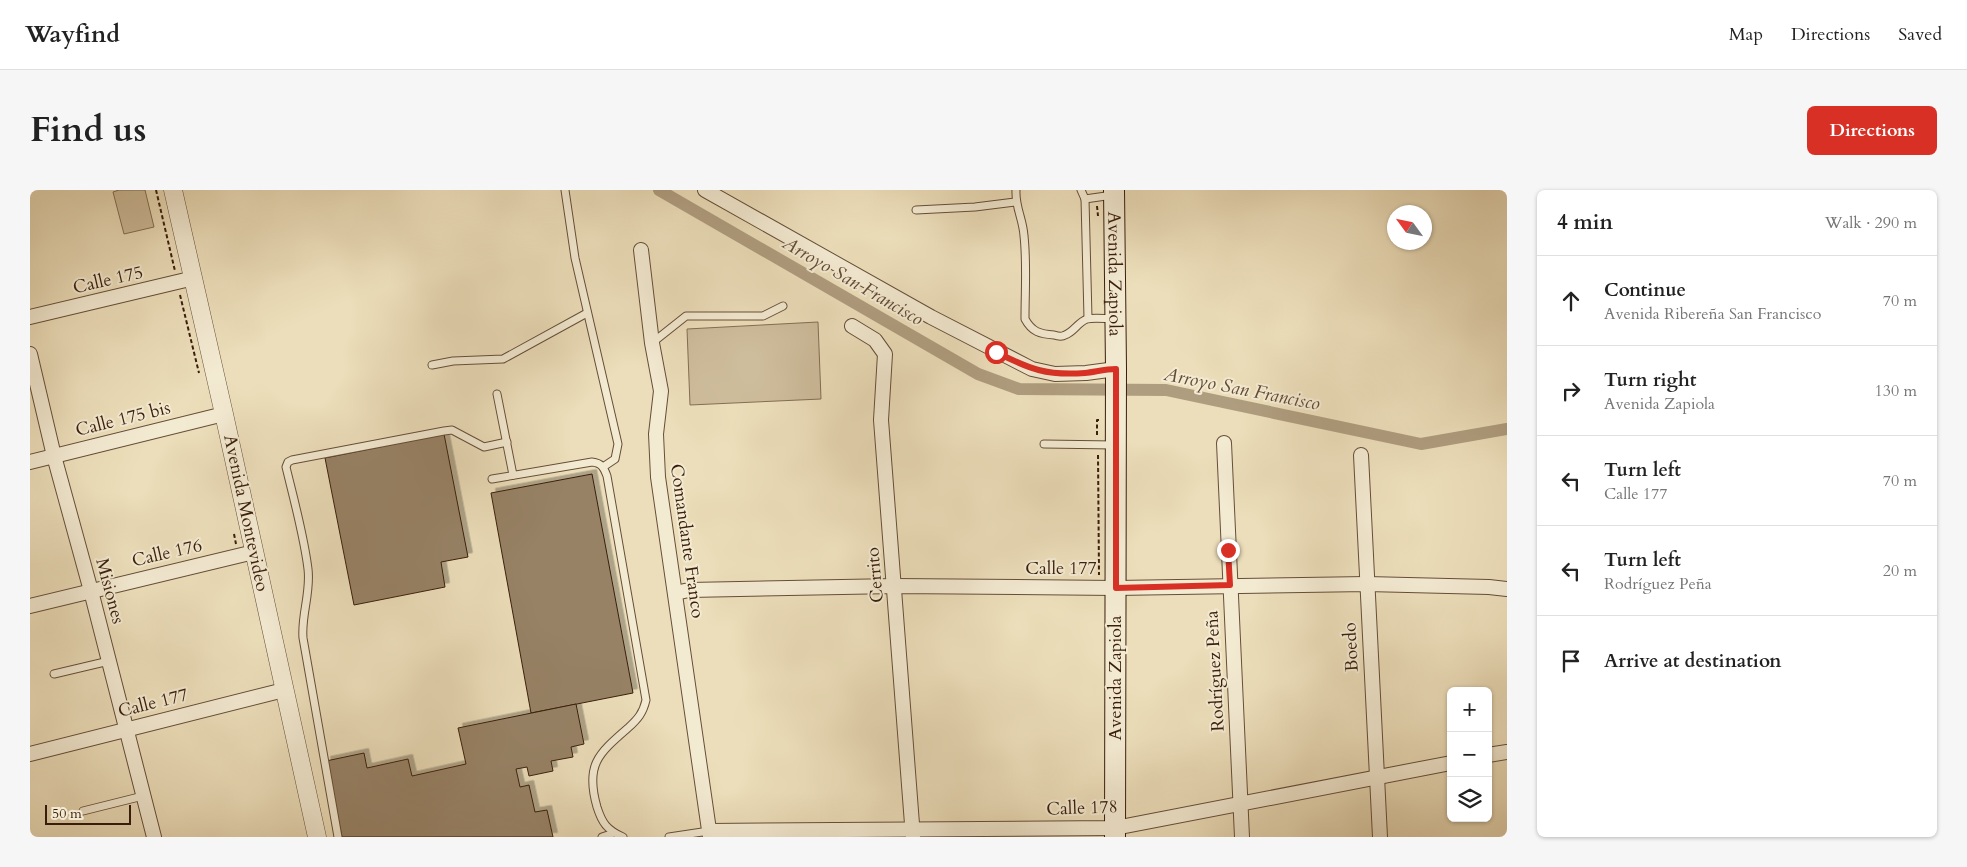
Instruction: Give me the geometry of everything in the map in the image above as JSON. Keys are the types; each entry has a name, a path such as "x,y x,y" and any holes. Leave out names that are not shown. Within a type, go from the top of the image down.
{"main road":[{"name":"Avenida Zapiola","path":"1114,193 1116,374 1115,832"}],"street":[{"name":"Avenida Montevideo","path":"173,190 194,278 316,837"},
{"path":"704,190 931,318 1032,370 1055,374 1116,374"},
{"name":"Comandante Franco","path":"641,250 652,343 661,391 656,434 658,476 710,834"},
{"name":"Calle 175","path":"30,317 194,278"},
{"name":"Cerrito","path":"852,326 875,340 885,354 881,420 913,834"},
{"name":"Misiones","path":"30,354 54,456 91,590 154,837"},
{"name":"Calle 175 bis","path":"30,462 224,414"},
{"name":"Rodríguez Peña","path":"1224,443 1242,837"},
{"name":"Boedo","path":"1361,455 1380,837"},
{"name":"Calle 176","path":"30,606 254,552"},
{"name":"Calle 177","path":"676,593 689,590 895,586 1116,588 1366,584 1507,589"},
{"name":"Calle 177","path":"30,754 284,690"},
{"path":"1492,754 1507,752"},
{"name":"Calle 178","path":"710,834 1115,832 1240,804 1447,764"}],"lane":[{"path":"565,190 575,258 618,444 615,458 603,467"},
{"path":"1016,190 1015,202 1023,224 1025,319 1029,325 1033,330 1041,334 1060,336 1066,335 1088,318 1115,319"},
{"path":"1081,190 1085,199 1088,318"},
{"path":"1085,199 1114,193"},
{"path":"916,210 975,207 1015,202"},
{"path":"652,343 686,316 763,316 783,306"},
{"path":"432,365 453,361 503,359 588,313"},
{"path":"498,394 513,475"},
{"path":"338,837 302,638 301,624 308,599 308,570 286,467 288,462 452,430 484,447 508,442"},
{"path":"1044,444 1116,445"},
{"path":"492,479 592,462 597,462 603,467 607,476 646,700 641,716 607,746 594,768 593,792 601,821 608,830 623,837"},
{"path":"54,674 109,661"},
{"path":"83,811 143,796"},
{"path":"602,837 614,833"},
{"path":"669,837 710,834"}],"shaded area":[{"path":"119,190 145,190 154,227 124,234 113,192"},
{"path":"818,322 821,399 690,405 687,329"}],"building":[{"path":"444,434 468,557 441,562 445,587 354,605 325,458"},
{"path":"592,474 633,693 531,713 491,493"},
{"path":"576,704 584,744 571,747 573,757 551,761 553,771 529,776 527,767 516,769 520,787 529,785 535,812 547,810 553,837 342,837 326,761 364,753 367,768 408,759 412,776 466,764 458,728"}],"waterway":[{"name":"Arroyo San Francisco","path":"659,190 978,374 1019,389 1166,390 1421,444 1507,429"}],"route":[{"path":"996,352 1032,370 1045,373 1086,373 1116,369 1116,588 1230,585 1228,550"}]}
